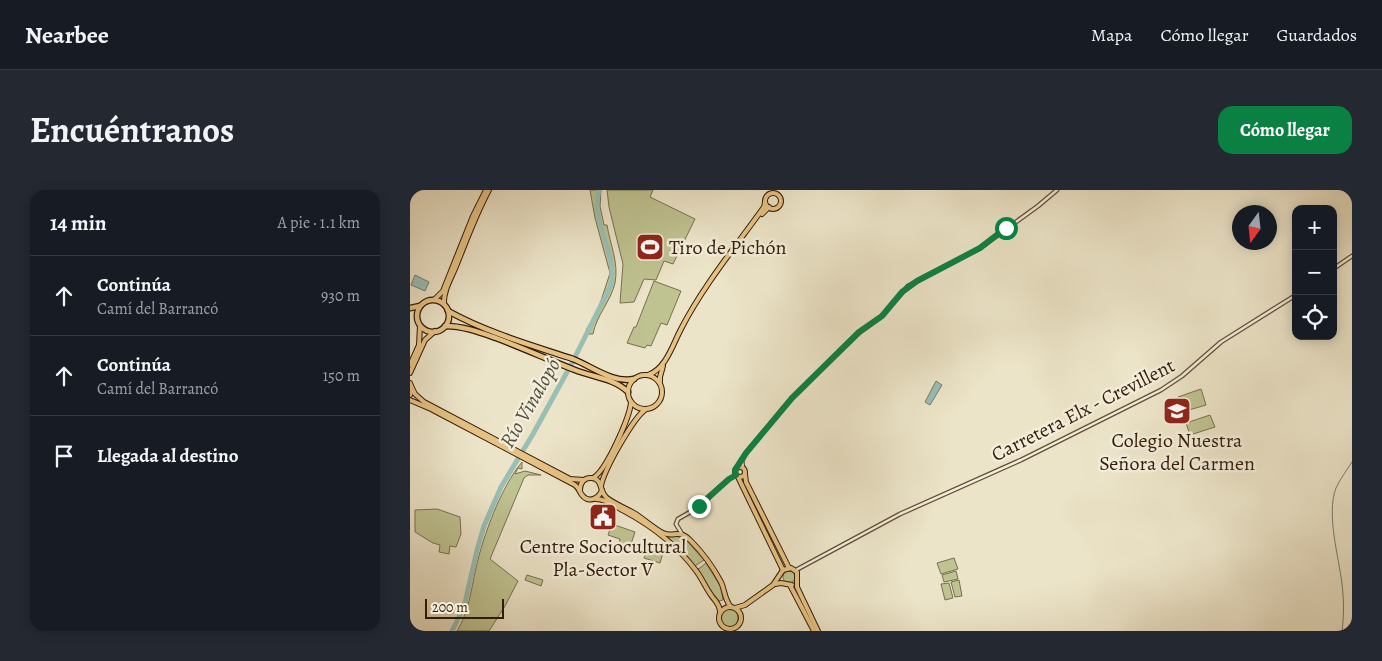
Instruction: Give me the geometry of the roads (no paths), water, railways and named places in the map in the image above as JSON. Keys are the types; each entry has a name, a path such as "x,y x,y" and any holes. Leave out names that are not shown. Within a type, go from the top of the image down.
{"highway":[{"path":"445,326 449,317 444,304 434,300 426,301 420,306 415,319 426,330 435,331 445,326 471,329 573,370 617,384 628,392"},
{"path":"410,308 420,306"},
{"path":"448,311 467,322 579,362 620,379 634,379"}],"main road":[{"path":"434,300 443,291 473,216 488,190"},
{"path":"444,304 444,296 473,222 488,190"},
{"path":"648,375 657,370 664,362 696,305 764,207 767,195 776,192 780,198 780,203 775,208 769,208 763,213 696,305"},
{"path":"765,202 769,208"},
{"path":"410,365 419,345 420,326"},
{"path":"410,373 426,340 435,331"},
{"path":"595,499 599,495 604,477 630,428 638,416 647,409 654,407 660,400 662,392 660,377 664,362"},
{"path":"593,478 601,471 625,426 630,412 631,402 628,392 630,382 640,375 648,375 655,378 660,384"},
{"path":"410,396 411,385"},
{"path":"411,385 415,394 424,402 511,449"},
{"path":"410,400 417,401 570,479 584,480 593,478 598,481 606,497 662,532 682,534 692,542 712,567 722,582 726,601 740,615"},
{"path":"631,402 638,408 647,409"},
{"path":"529,458 575,485 584,498 606,501 664,537 676,547 697,572 711,595 717,601 720,611 719,621 723,627 730,630 738,625"},
{"path":"814,631 787,584 781,580 782,572 735,470 741,468 745,474 747,484 785,563 789,568 796,570 798,575 797,587 818,631"},
{"path":"737,476 741,477 745,474"},
{"path":"580,490 580,485 584,480"},
{"path":"720,611 725,608 745,604 773,585 782,572 789,568"},
{"path":"773,585 794,584 797,580"},
{"path":"739,631 740,615 745,604"}],"street":[{"path":"741,468 742,460 746,453 809,379 840,352 859,332 882,316 908,286 980,248 1057,190"},
{"path":"1337,266 1352,256"},
{"name":"Carretera Elx - Crevillent","path":"796,570 868,531 1072,435 1167,386 1188,372 1221,342 1292,298"},
{"path":"682,534 677,528 677,522 729,479 737,476"}],"water":[{"path":"415,275 429,282 425,291 411,285"},
{"path":"936,381 942,385 930,405 925,402"}],"waterway":[{"name":"Río Vinalopó","path":"452,631 464,607 484,526 501,487 572,363 611,285 610,256 597,209 599,190"},
{"path":"1342,631 1343,590 1334,536 1332,510 1336,488 1352,462"}],"place":[{"name":"Tiro de Pichón","path":"650,247"},
{"name":"Colegio Nuestra Señora del Carmen","path":"1177,411"},
{"name":"Centre Sociocultural Pla-Sector V","path":"603,517"}]}
